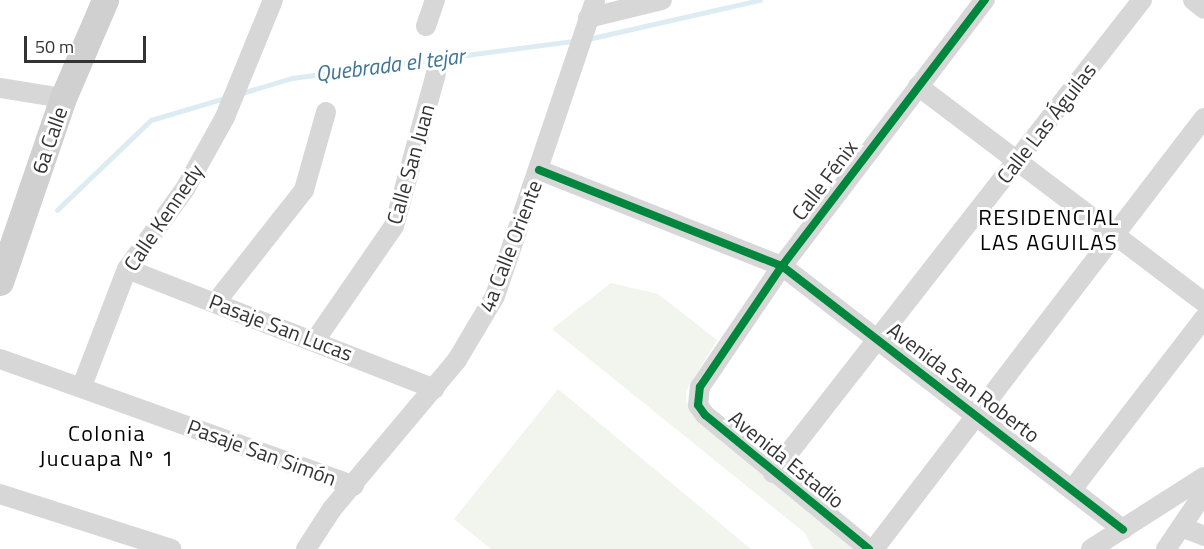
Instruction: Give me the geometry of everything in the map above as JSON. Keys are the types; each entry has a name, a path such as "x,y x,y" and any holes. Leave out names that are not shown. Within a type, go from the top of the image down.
{"street":[{"name":"6a Calle","path":"0,282 9,231 105,0"},
{"name":"Calle Kennedy","path":"82,386 127,269 185,189 235,94 273,0"},
{"path":"426,26 435,0"},
{"name":"4a Calle Oriente","path":"306,549 354,486 434,389 495,296 586,25 662,0"},
{"name":"Calle Fénix","path":"700,387 782,266 985,0"},
{"name":"Calle Las Águilas","path":"773,473 1142,0"},
{"path":"1193,0 1204,9"},
{"name":"Calle San Juan","path":"316,339 394,226 436,74"},
{"path":"918,86 1204,302"},
{"path":"0,88 63,98"},
{"path":"216,302 304,190 326,112"},
{"path":"872,549 1204,118"},
{"name":"Avenida San Roberto","path":"539,170 782,266 976,416 1074,487 1123,530"},
{"name":"Pasaje San Lucas","path":"127,269 316,339 434,389"},
{"path":"1074,487 1204,318"},
{"name":"Pasaje San Simón","path":"0,359 82,386 354,486"},
{"name":"Avenida Estadio","path":"700,387 698,405 705,415 773,473 872,549"},
{"path":"1091,549 1204,477"},
{"path":"1166,549 1204,493"},
{"path":"0,494 171,549"},
{"path":"1180,527 1204,536"}],"shaded area":[{"path":"611,283 658,294 717,340 686,391 686,402 857,549 813,549 805,533 552,329"},
{"path":"558,389 751,549 491,549 454,519"}],"waterway":[{"name":"Quebrada el tejar","path":"588,39 760,0"},
{"name":"Quebrada el tejar","path":"242,93 292,78 574,41"},
{"name":"Quebrada el tejar","path":"57,210 151,120 225,98"}],"cycle path":[{"path":"869,549 705,415 698,405 700,387 782,266 985,0"},
{"path":"539,170 782,266 1123,530"}],"district":[{"name":"RESIDENCIAL LAS AGUILAS","path":"1049,230"},
{"name":"Colonia Jucuapa Nº 1","path":"107,446"}]}
